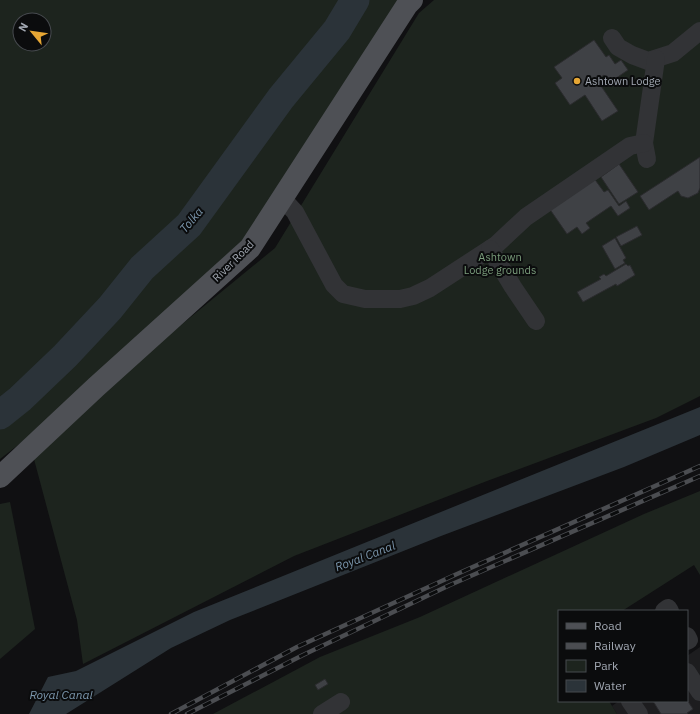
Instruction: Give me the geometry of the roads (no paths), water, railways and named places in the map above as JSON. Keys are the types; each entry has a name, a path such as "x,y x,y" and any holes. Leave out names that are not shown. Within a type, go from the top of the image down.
{"main road":[{"name":"River Road","path":"0,476 250,248 407,5 412,0"}],"street":[{"path":"612,38 618,47 632,55 648,61 673,53 700,31"},
{"path":"282,198 295,212 334,285 343,294 353,297 384,300 413,296 430,288 496,245 526,217 630,146 645,151 656,59"},
{"path":"490,249 536,321"},
{"path":"688,672 700,664"},
{"path":"688,674 700,692"},
{"path":"322,714 341,702"}],"water":[{"name":"Royal Canal","path":"700,407 700,435 624,467 441,536 230,620 171,648 66,714 29,714 48,677 76,671 194,612"}],"waterway":[{"name":"Tolka","path":"0,415 20,399 65,356 110,308 142,268 189,225 281,98 337,30 355,0"}],"railway":[{"path":"171,714 297,647 700,466"},
{"path":"187,714 303,655 450,585 700,476"}],"place":[{"name":"Ashtown Lodge","path":"577,81"}],"park label":[{"name":"Ashtown Lodge grounds","path":"500,263"}]}
